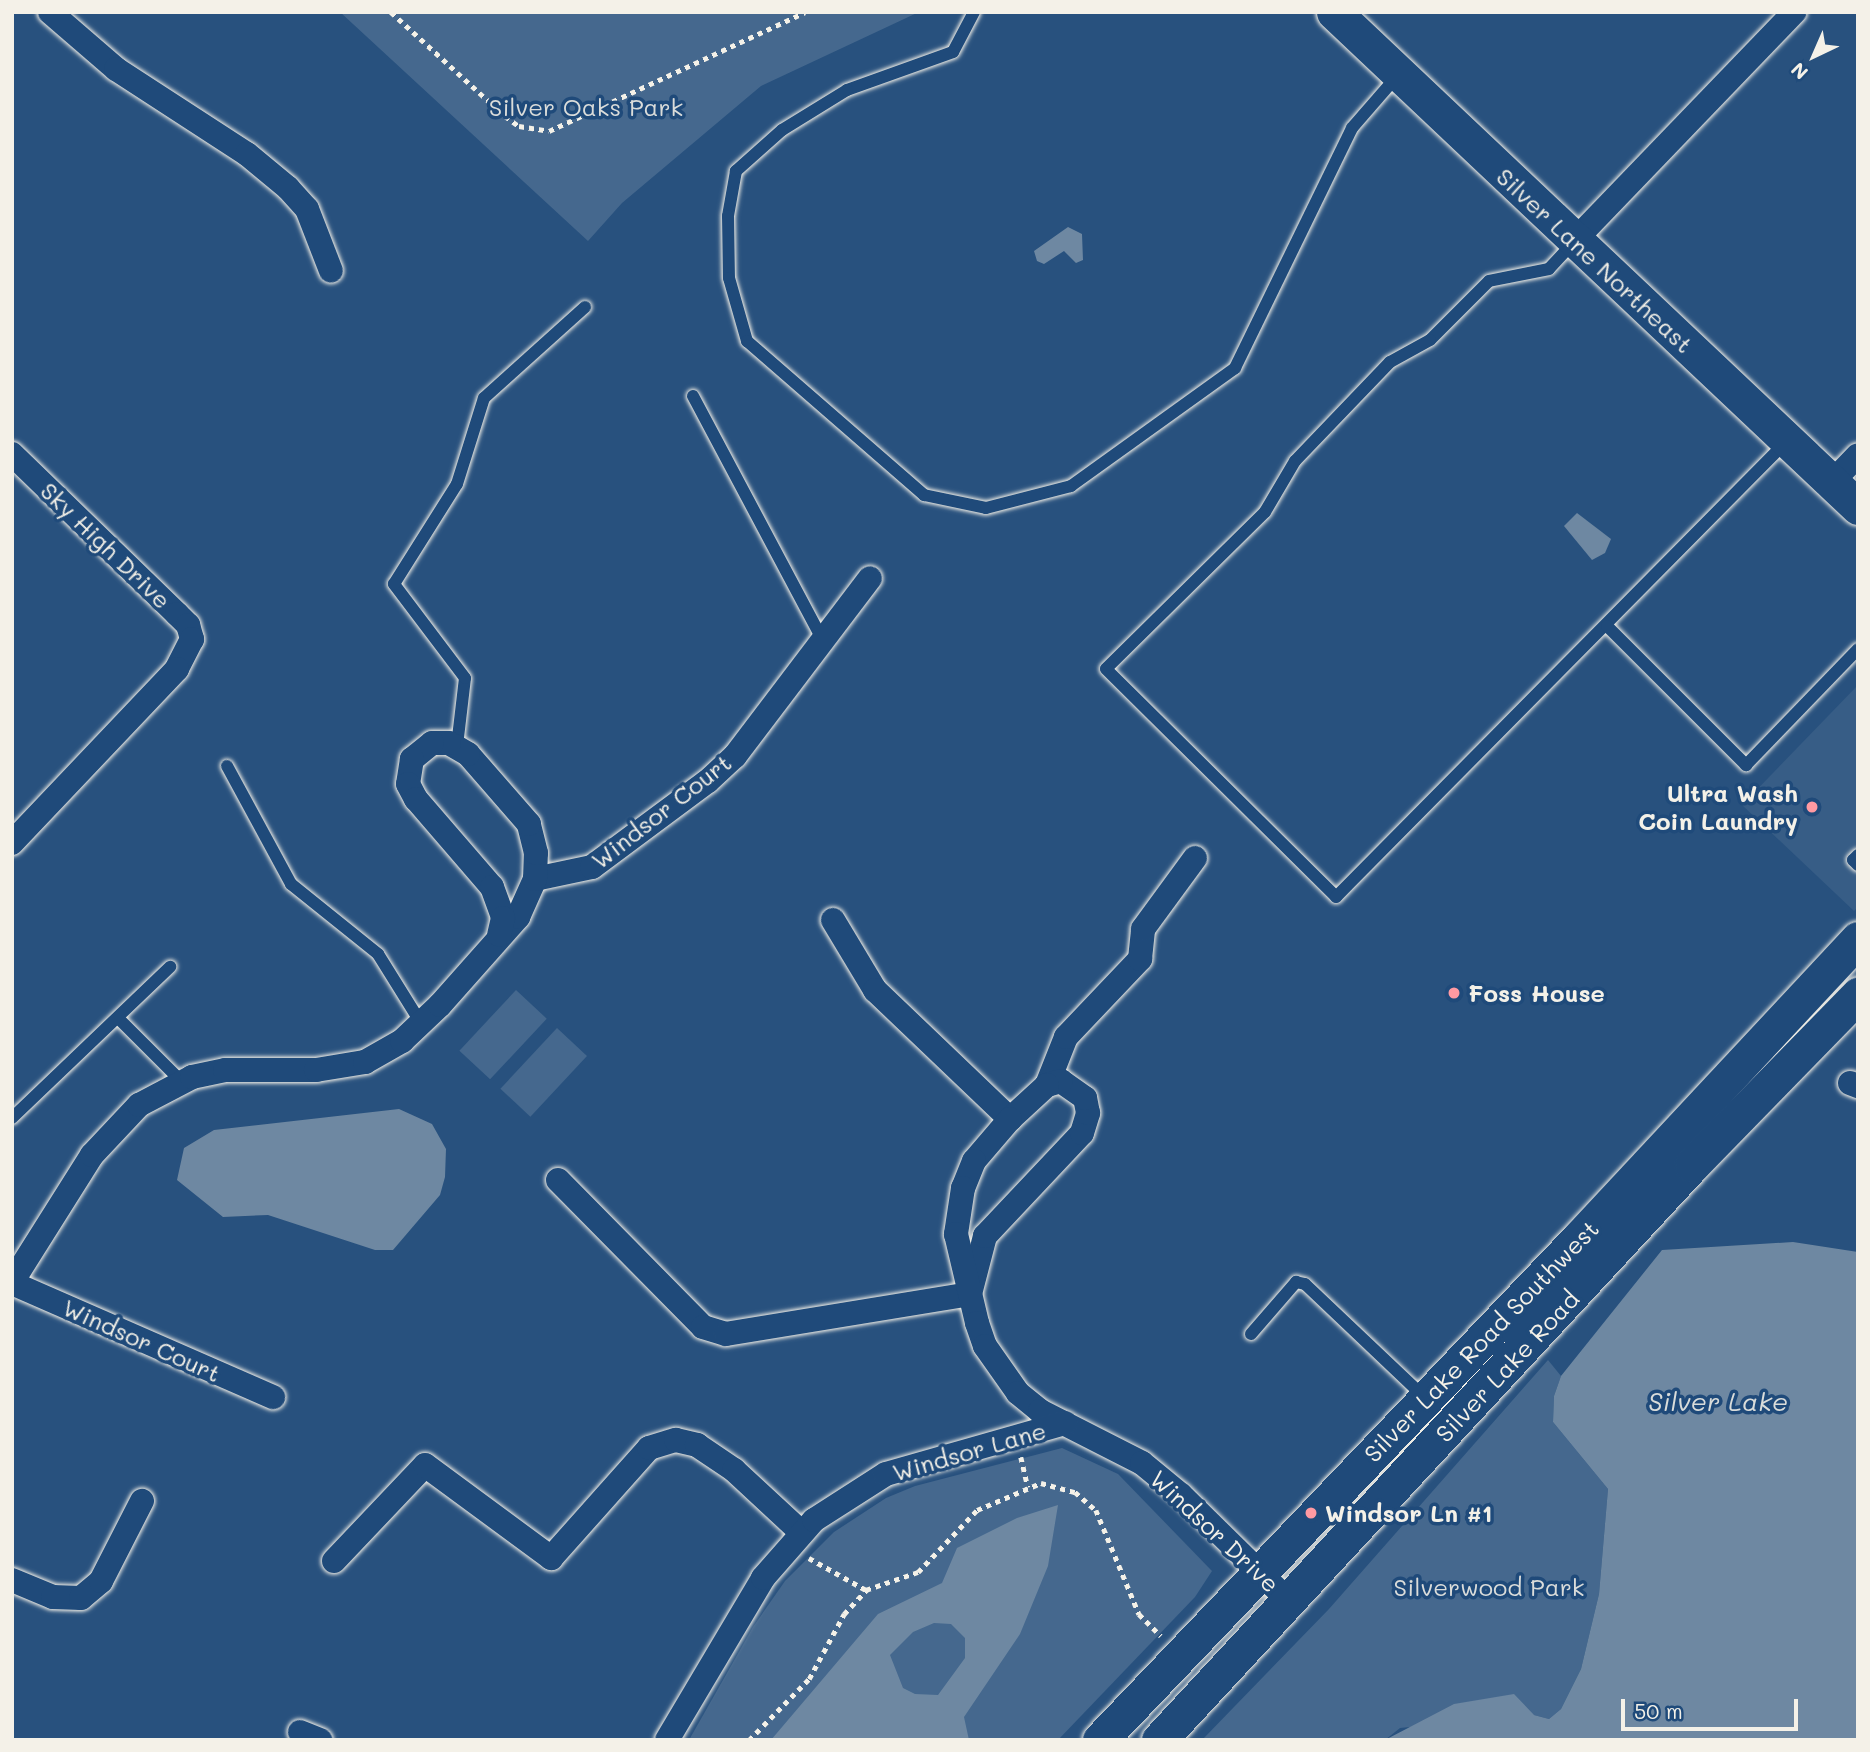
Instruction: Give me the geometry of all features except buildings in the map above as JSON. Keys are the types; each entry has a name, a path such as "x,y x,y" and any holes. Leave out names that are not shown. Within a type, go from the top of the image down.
{"main road":[{"name":"Silver Lane Northeast","path":"1334,12 1858,507"},
{"name":"Silver Lake Road Southwest","path":"1100,1740 1426,1399 1858,939"},
{"name":"Silver Lake Road","path":"1159,1740 1692,1165 1858,995"}],"street":[{"path":"50,12 116,69 247,154 288,188 307,209 331,271"},
{"path":"1574,241 1794,12"},
{"name":"Sky High Drive","path":"12,454 188,625 192,639 177,669 12,844"},
{"path":"1832,482 1858,455"},
{"name":"Windsor Court","path":"535,879 592,867 708,781 735,756 870,578"},
{"path":"457,746 441,742 424,747 412,759 408,784 416,799 492,887 503,918 499,935"},
{"name":"Windsor Court","path":"273,1397 12,1283 113,1128 139,1105 182,1082 225,1070 340,1069 388,1051 421,1023 527,903 535,879 536,853 528,824 457,746"},
{"name":"Windsor Lane","path":"1065,1423 1018,1393 999,1372 985,1346 956,1234 963,1188 974,1161 1010,1119 1047,1085 1066,1037 1140,959 1143,929 1195,859"},
{"path":"833,920 875,990 1010,1119"},
{"path":"558,1180 703,1327 726,1334 970,1294 985,1236 1082,1133 1088,1113 1085,1098 1061,1081 1047,1085"},
{"name":"Windsor Lane","path":"667,1740 762,1578 795,1538 848,1494 886,1474 1065,1423"},
{"name":"Windsor Drive","path":"1065,1423 1142,1463 1289,1601"},
{"path":"334,1561 425,1465 551,1558 649,1448 676,1440 697,1445 734,1470 795,1538"},
{"path":"12,1580 53,1597 81,1598 101,1581 142,1501"}],"lane":[{"path":"974,12 953,52 847,90 782,130 736,171 728,216 729,265 747,341 924,495 986,508 1071,486 1236,368 1352,128 1399,74"},
{"path":"1574,241 1549,269 1489,281 1430,340 1391,362 1295,460 1265,512 1106,669 1336,897 1607,626 1787,441"},
{"path":"457,746 465,678 394,584 457,484 484,398 585,307"},
{"path":"693,396 822,639"},
{"path":"1607,626 1746,765 1858,649"},
{"path":"227,766 291,884 378,954 421,1023"},
{"path":"1858,855 1853,860 1858,865"},
{"path":"12,1118 170,967"},
{"path":"118,1017 182,1082"},
{"path":"1251,1334 1296,1282 1305,1284 1426,1399"}],"path":[{"path":"391,12 505,116 519,126 549,131 805,12"},
{"path":"749,1740 809,1679 844,1614 866,1590 918,1572 977,1510 1028,1487 1061,1485 1096,1510 1139,1614 1161,1636"},
{"path":"795,1538 866,1590"}],"shaded area":[{"path":"1858,685 1858,907 1854,911 1742,805"}],"green space":[{"name":"Silver Oaks Park","path":"340,12 919,12 761,86 622,203 588,241"},
{"path":"516,990 547,1019 490,1079 459,1051"},
{"path":"557,1028 587,1056 530,1117 500,1089"},
{"name":"Silverwood Park","path":"1548,1360 1561,1376 1554,1396 1553,1422 1608,1489 1599,1594 1581,1669 1561,1709 1549,1719 1534,1715 1400,1728 1385,1740 1202,1740 1329,1609"},
{"path":"1062,1448 1118,1474 1212,1571 1195,1597 1058,1740 689,1740 753,1627 785,1581 834,1532 886,1498 915,1486"}],"water":[{"path":"1068,227 1082,234 1083,260 1076,263 1064,251 1044,264 1037,261 1034,251"},
{"path":"1577,513 1611,539 1605,553 1592,560 1564,526"},
{"path":"399,1109 432,1124 446,1149 445,1177 440,1195 393,1250 375,1250 268,1215 223,1217 177,1180 184,1148 214,1130"},
{"name":"Silver Lake","path":"1793,1242 1858,1252 1858,1740 1385,1740 1454,1704 1514,1694 1534,1715 1549,1719 1561,1709 1581,1669 1599,1594 1608,1489 1553,1422 1554,1396 1561,1376 1662,1250"},
{"path":"1058,1505 1048,1566 1020,1634 964,1717 969,1740 771,1740 878,1614 942,1583 957,1548 1017,1518","holes":["934,1623 951,1624 965,1638 965,1658 938,1695 915,1694 903,1688 890,1655 913,1632"]}],"place":[{"name":"Ultra Wash Coin Laundry","path":"1812,807"},
{"name":"Foss House","path":"1454,993"},
{"name":"Windsor Ln #1","path":"1311,1513"}]}
